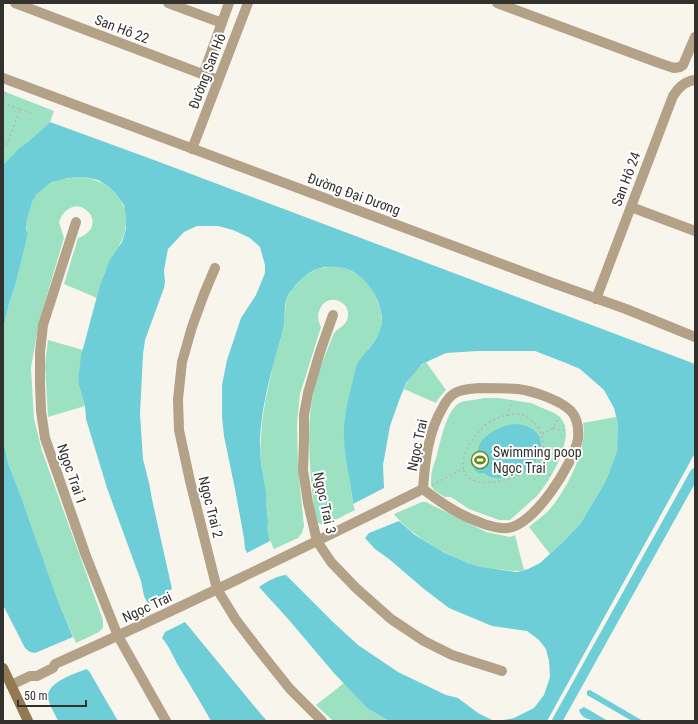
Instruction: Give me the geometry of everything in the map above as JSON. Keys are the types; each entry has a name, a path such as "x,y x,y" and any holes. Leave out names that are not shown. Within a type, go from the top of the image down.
{"main road":[{"path":"3,668 7,687 28,721"}],"street":[{"name":"San Hô 22","path":"15,3 218,80"},
{"path":"168,3 222,23"},
{"path":"203,75 229,3"},
{"name":"Đường San Hô","path":"192,149 248,3"},
{"path":"497,3 643,58 674,68 683,65 695,37"},
{"name":"Đường Đại Dương","path":"3,78 626,309 695,337"},
{"name":"San Hô 24","path":"596,299 673,96 681,86 695,80"},
{"path":"631,207 680,229 695,231"},
{"name":"Ngọc Trai 1","path":"76,222 43,325 40,352 40,411 45,438 86,556 118,636 166,721"},
{"name":"Ngọc Trai 2","path":"215,268 192,327 182,362 178,399 179,430 190,480 217,589 236,620 262,654 290,689 322,721"},
{"name":"Ngọc Trai 3","path":"333,315 308,393 304,415 303,470 308,503 317,541 331,562 356,588 391,619 424,641 452,655 502,670"},
{"name":"Ngọc Trai","path":"479,388 520,389 559,402 571,411 577,420 578,440 572,457 562,476 550,494 534,512 515,527 506,529 494,527 468,519 444,505 427,487 425,464 432,430 436,418 446,402 450,396 456,392 479,388"},
{"name":"Ngọc Trai","path":"7,687 30,676 34,671 49,663 55,664 118,636 427,487"}],"path":[{"path":"3,98 5,92"},
{"path":"3,103 34,114"},
{"path":"3,142 7,144 20,109"},
{"path":"507,416 512,401"},
{"path":"524,415 537,425 542,434 543,440 543,448 540,458 530,470 521,476 503,481 484,483 474,481 465,474 463,470 463,463 467,448 484,426 502,416 507,416 524,415"},
{"path":"542,434 553,428 557,420 561,419"},
{"path":"553,428 558,430 566,430"},
{"path":"427,487 463,470"},
{"path":"530,470 535,473 552,475"},
{"path":"534,480 540,474"}],"green space":[{"path":"3,91 54,111 50,122 19,148 3,165"},
{"path":"84,177 107,186 121,201 126,214 124,235 107,266 97,298 64,284 78,238 86,234 91,229 93,222 92,218 84,208 79,207 68,209 62,215 59,222 64,238 39,322 31,368 34,419 42,451 103,620 103,628 99,632 76,643 57,598 8,463 3,438 3,330 28,234 26,220 30,205 44,186 50,182 62,179"},
{"path":"335,266 347,269 360,276 368,283 376,297 381,312 382,321 380,332 361,359 354,377 347,407 344,437 355,510 326,524 319,523 315,519 310,473 309,441 309,425 313,394 319,371 334,333 346,322 348,314 347,308 343,304 339,301 333,300 323,304 319,311 318,318 321,327 300,394 297,423 298,467 304,526 302,533 298,538 274,549 267,533 268,520 260,452 265,402 274,361 284,327 287,298 293,288 305,276 317,269"},
{"path":"48,340 83,350 78,382 85,406 48,417 45,365"},
{"path":"426,362 446,390 436,403 404,389 413,374"},
{"path":"484,398 498,398 531,403 554,413 560,417 565,425 566,435 564,446 558,463 548,481 538,495 510,520 499,520 469,509 451,497 445,497 435,491 431,486 432,469 451,412 459,403"},
{"path":"616,417 618,424 617,451 604,484 581,523 550,554 529,527 544,515 553,505 574,471 582,445 584,433 583,423"},
{"path":"422,502 426,502 486,532 510,537 515,535 524,570 515,571 481,567 459,559 434,546 410,530 394,514"},
{"path":"344,683 367,708 386,719 385,721 333,721 316,705"}],"water":[{"path":"50,122 695,364 695,453 547,721 389,721 367,708 333,672 259,587 272,579 286,575 358,645 398,672 446,695 458,698 478,713 492,720 514,718 534,708 544,695 550,677 549,661 546,649 539,640 527,631 492,626 449,608 375,549 365,538 369,533 399,521 415,535 445,553 481,567 517,572 528,569 540,563 581,523 609,473 617,451 618,424 614,408 604,390 580,369 535,351 478,351 446,353 422,364 406,383 390,426 383,465 384,488 353,504 345,447 345,415 357,364 379,334 382,318 377,298 365,281 359,276 340,267 317,269 304,277 296,285 289,294 286,302 284,326 267,390 260,437 260,457 266,494 268,535 270,541 247,553 224,436 222,417 222,385 227,360 241,318 256,295 265,273 265,265 260,247 250,238 233,230 218,226 197,226 184,232 168,249 164,270 164,288 145,340 143,354 140,414 143,459 172,589 148,604 107,488 86,419 85,406 78,382 81,356 100,285 109,261 122,242 126,229 124,205 109,187 98,180 84,177 68,178 51,182 37,194 32,202 27,218 26,229 28,234 3,330 3,165 19,148"},
{"path":"516,424 527,426 535,431 539,437 541,444 540,452 536,460 522,473 504,478 492,477 476,471 471,464 476,457 480,443 483,439 496,430"},
{"path":"3,438 8,463 57,598 73,637 35,653 30,652 25,648 3,605"},
{"path":"185,622 267,721 211,721 162,638 165,632"},
{"path":"86,669 89,671 118,721 58,721 48,698 49,692 56,683 62,679"},
{"path":"590,690 643,721 632,721 587,695 587,691"},
{"path":"584,707 608,721 587,719 579,710"}],"waterway":[{"path":"557,721 695,473"}],"place":[{"name":"Swimming poop Ngọc Trai","path":"480,460"}]}
